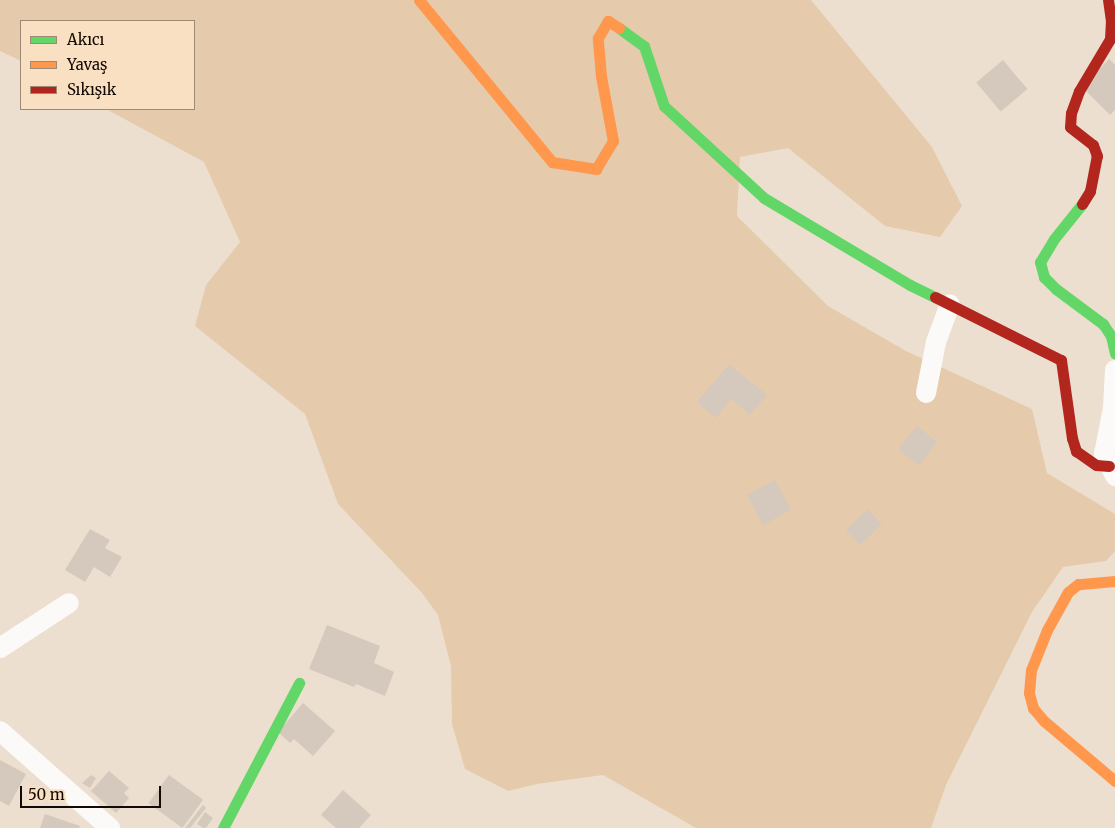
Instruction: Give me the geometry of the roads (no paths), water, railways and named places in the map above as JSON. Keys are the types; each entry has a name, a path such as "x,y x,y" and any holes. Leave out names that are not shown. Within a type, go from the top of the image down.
{"street":[{"path":"419,0 552,162 596,170 613,141 601,76 598,38 608,20 644,46 664,106 764,198 910,285 1061,360 1072,438 1076,451 1096,465 1112,471"},
{"path":"1108,0 1111,20 1110,39 1079,91 1071,113 1070,127 1092,145 1097,156 1095,174 1090,191 1077,212 1054,239 1040,262 1044,277 1056,289 1103,324 1111,336 1115,354"},
{"path":"926,393 936,342 950,304"},
{"path":"1112,471 1104,454 1113,408 1115,370"},
{"path":"1115,581 1078,584 1068,592 1047,630 1031,670 1029,693 1033,708 1044,721 1115,781"},
{"path":"0,648 69,603"},
{"path":"223,828 299,683"},
{"path":"0,731 110,828"}]}
